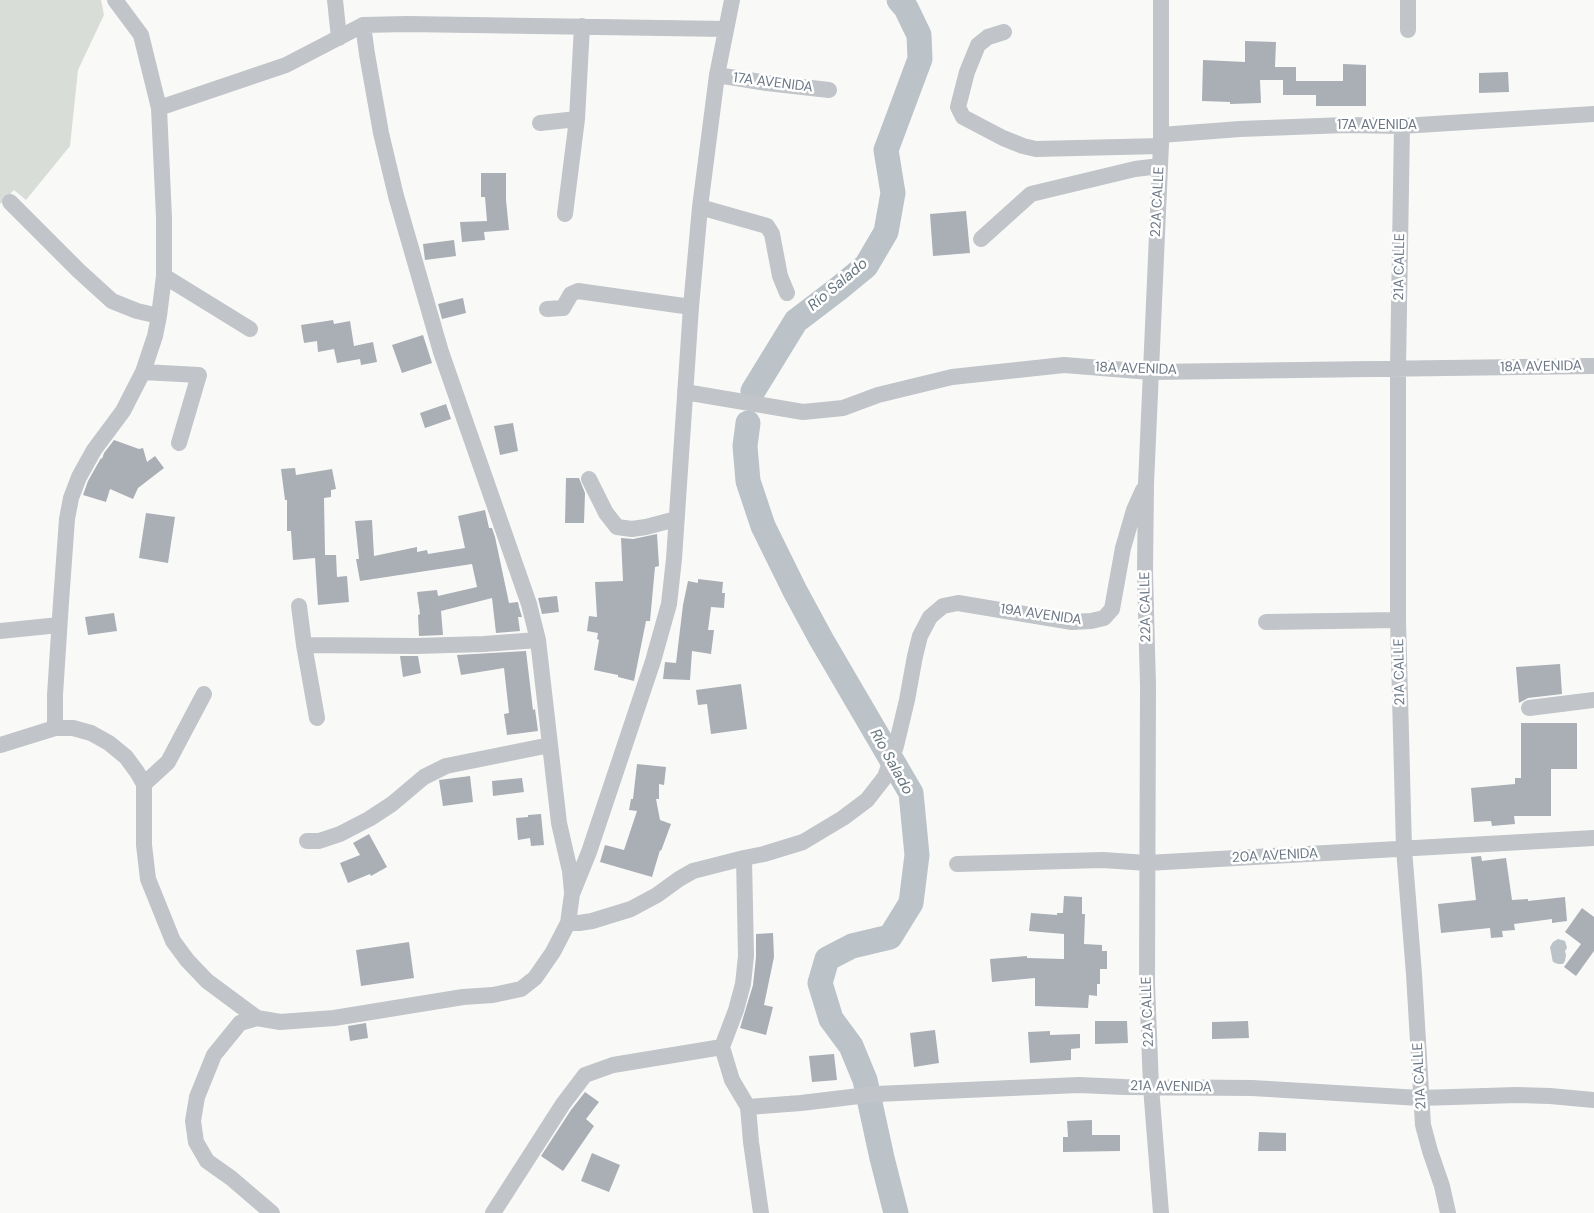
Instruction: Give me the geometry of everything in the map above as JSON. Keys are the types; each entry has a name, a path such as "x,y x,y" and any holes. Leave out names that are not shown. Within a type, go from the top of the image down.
{"street":[{"path":"55,728 59,625 71,498 79,477 94,450 123,411 144,372 160,316 164,276 164,218 159,108 141,35 115,0"},
{"path":"335,0 339,38"},
{"path":"272,1213 231,1178 207,1161 196,1142 193,1121 197,1097 214,1056 240,1023 257,1018 280,1022 334,1018 463,997 493,995 521,989 536,978 553,952 568,923 572,894 586,859 653,661 669,604 700,207 717,75 732,0"},
{"name":"22A CALLE","path":"1161,0 1161,140 1146,484 1148,686 1147,984 1151,1087 1161,1213"},
{"path":"1408,0 1408,30"},
{"path":"159,108 286,65 363,25 726,29"},
{"path":"363,25 380,133 396,196 441,352 529,604 538,640 559,822 568,862 572,894"},
{"path":"565,214 577,119 582,26"},
{"name":"17A AVENIDA","path":"1004,32 988,37 978,45 967,72 958,107 963,117 1003,138 1036,149 1161,140 1240,129 1346,125 1402,126 1594,114"},
{"name":"17A AVENIDA","path":"717,75 830,90"},
{"path":"540,123 577,119"},
{"name":"21A CALLE","path":"1402,126 1398,368 1398,620 1404,849 1414,974 1422,1125 1442,1186 1448,1213"},
{"path":"981,238 1031,194 1135,168 1160,166"},
{"path":"10,202 78,271 112,301 137,311 160,316"},
{"path":"700,207 767,226 772,234 780,276 787,293"},
{"path":"164,276 250,330"},
{"path":"547,309 563,308 571,294 578,291 691,307"},
{"name":"18A AVENIDA","path":"685,392 803,412 842,408 878,395 952,377 1064,365 1150,372 1594,366"},
{"path":"144,372 199,375 179,443"},
{"path":"589,479 606,513 617,527 632,529 676,519"},
{"name":"19A AVENIDA","path":"744,858 803,842 843,818 867,800 885,777 896,746 920,636 930,617 943,606 958,603 1072,622 1104,618 1112,609 1125,540 1134,510 1146,484"},
{"path":"299,606 317,718"},
{"path":"1266,622 1398,620"},
{"path":"0,631 59,625"},
{"path":"304,645 455,645 538,640"},
{"path":"144,784 168,762 204,694"},
{"path":"1529,708 1594,700"},
{"path":"0,745 55,728 73,728 91,733 109,743 126,757 144,784 144,845 148,878 173,941 187,960 207,980 257,1018"},
{"path":"307,841 319,841 340,834 369,819 392,804 424,777 446,766 550,745"},
{"name":"20A AVENIDA","path":"956,864 1103,860 1147,863 1594,838"},
{"path":"568,923 592,921 631,908 657,895 693,871 744,858 746,956 743,984 736,1010 722,1047 732,1080 748,1107 761,1213"},
{"path":"568,862 580,866 586,859"},
{"path":"493,1213 563,1104 585,1075 613,1065 722,1047"},
{"name":"21A AVENIDA","path":"748,1107 870,1095 1079,1085 1252,1088 1420,1098 1516,1095 1594,1100"}],"shaded area":[{"path":"0,0 101,0 104,15 78,70 70,146 26,200 14,190 0,204"},
{"path":"1558,939 1565,941 1567,948 1563,964 1553,962 1552,958 1550,947"}],"building":[{"path":"1245,41 1276,42 1275,67 1296,67 1296,81 1343,81 1343,64 1366,65 1366,106 1316,106 1316,95 1283,95 1283,80 1260,80 1261,103 1230,104 1230,102 1202,101 1203,60 1245,62"},
{"path":"1508,72 1509,92 1479,93 1479,73"},
{"path":"481,173 506,173 509,230 484,232 485,240 462,242 460,222 487,221 485,197 481,197"},
{"path":"966,211 970,253 933,256 930,214"},
{"path":"454,240 456,256 425,260 423,244"},
{"path":"463,298 466,313 442,319 438,304"},
{"path":"333,320 334,324 350,321 354,346 373,342 377,362 361,365 360,359 337,363 334,349 318,352 317,341 304,343 301,325"},
{"path":"423,335 432,363 402,373 392,345"},
{"path":"446,404 451,419 425,428 420,413"},
{"path":"513,423 518,451 500,455 494,426"},
{"path":"114,440 139,449 143,448 147,462 155,456 164,468 138,488 133,499 110,489 106,502 83,495 88,481"},
{"path":"295,468 296,475 332,469 336,489 331,490 331,497 324,498 325,555 336,555 337,577 347,576 349,602 318,605 315,558 293,560 291,531 287,531 287,500 285,500 281,469"},
{"path":"566,478 579,478 585,493 584,523 565,523"},
{"path":"485,510 489,528 492,528 495,537 509,603 518,602 522,617 518,617 520,631 496,633 492,598 441,611 443,635 419,636 418,615 420,614 417,592 437,590 438,596 477,587 472,564 360,581 356,559 359,559 355,521 372,520 374,556 417,547 417,552 427,550 428,554 465,548 458,516"},
{"path":"146,513 175,517 168,563 139,558"},
{"path":"657,534 659,566 655,567 650,621 646,621 634,681 618,677 618,675 594,670 599,640 597,639 598,633 587,631 589,616 597,617 595,582 623,581 621,538 633,539"},
{"path":"698,579 723,582 722,593 725,593 724,608 711,607 708,630 714,630 711,654 692,651 690,680 663,679 665,662 676,663 688,581 698,583"},
{"path":"557,596 559,612 542,614 538,598"},
{"path":"114,613 117,631 88,635 85,617"},
{"path":"526,651 533,710 535,709 538,731 507,735 504,714 509,713 504,668 461,675 457,655"},
{"path":"400,656 418,656 421,673 403,677"},
{"path":"1560,664 1562,694 1528,698 1519,703 1516,667"},
{"path":"741,684 747,729 711,734 707,704 698,705 696,690"},
{"path":"1521,723 1577,723 1577,769 1551,769 1551,816 1514,816 1515,824 1492,826 1491,821 1474,822 1471,788 1515,784 1515,778 1521,778"},
{"path":"637,764 666,767 664,785 659,784 659,799 656,799 660,820 671,824 660,850 652,877 600,862 605,845 624,850 637,811 629,810 631,799 633,799"},
{"path":"470,776 473,802 443,806 439,780"},
{"path":"522,778 524,792 493,796 492,781"},
{"path":"541,814 544,845 531,846 530,838 518,840 516,818"},
{"path":"369,834 387,867 371,876 370,874 348,883 340,863 360,855 353,843"},
{"path":"1481,856 1482,861 1506,858 1512,900 1528,899 1528,901 1565,897 1567,921 1552,923 1552,919 1514,924 1515,930 1502,931 1503,937 1491,938 1490,928 1441,933 1438,904 1476,900 1471,857"},
{"path":"1064,896 1082,897 1082,914 1085,914 1084,944 1102,945 1102,951 1107,951 1107,969 1100,969 1100,984 1097,984 1097,996 1089,995 1088,1008 1035,1006 1035,978 992,982 990,959 1027,956 1027,958 1064,959 1064,934 1029,931 1031,913 1057,915 1057,913 1063,913"},
{"path":"1582,908 1594,917 1594,951 1576,976 1564,967 1581,944 1565,932"},
{"path":"773,933 774,957 764,1005 773,1007 766,1035 740,1028 753,985 756,934"},
{"path":"409,942 414,978 361,986 356,950"},
{"path":"1095,1021 1127,1021 1128,1043 1095,1044"},
{"path":"1248,1021 1249,1038 1212,1039 1212,1022"},
{"path":"366,1023 368,1038 350,1041 348,1026"},
{"path":"935,1030 939,1063 914,1067 910,1033"},
{"path":"1050,1031 1050,1035 1080,1034 1080,1048 1071,1049 1071,1060 1030,1063 1028,1032"},
{"path":"834,1054 837,1080 812,1082 809,1056"},
{"path":"585,1092 599,1102 586,1119 594,1126 563,1171 541,1156"},
{"path":"1092,1120 1092,1135 1120,1135 1120,1151 1063,1152 1063,1137 1068,1137 1067,1121"},
{"path":"1259,1132 1286,1133 1286,1151 1258,1151"},
{"path":"592,1153 620,1165 609,1192 581,1181"}],"waterway":[{"name":"Río Salado","path":"753,391 796,321 866,266 886,232 893,193 886,150 920,59 919,35 906,8 899,0"},
{"name":"Río Salado","path":"748,423 745,446 748,481 763,526 821,639 911,793 917,855 911,903 890,937 852,946 827,959 820,983 831,1019 851,1046 865,1080 896,1213"}]}
